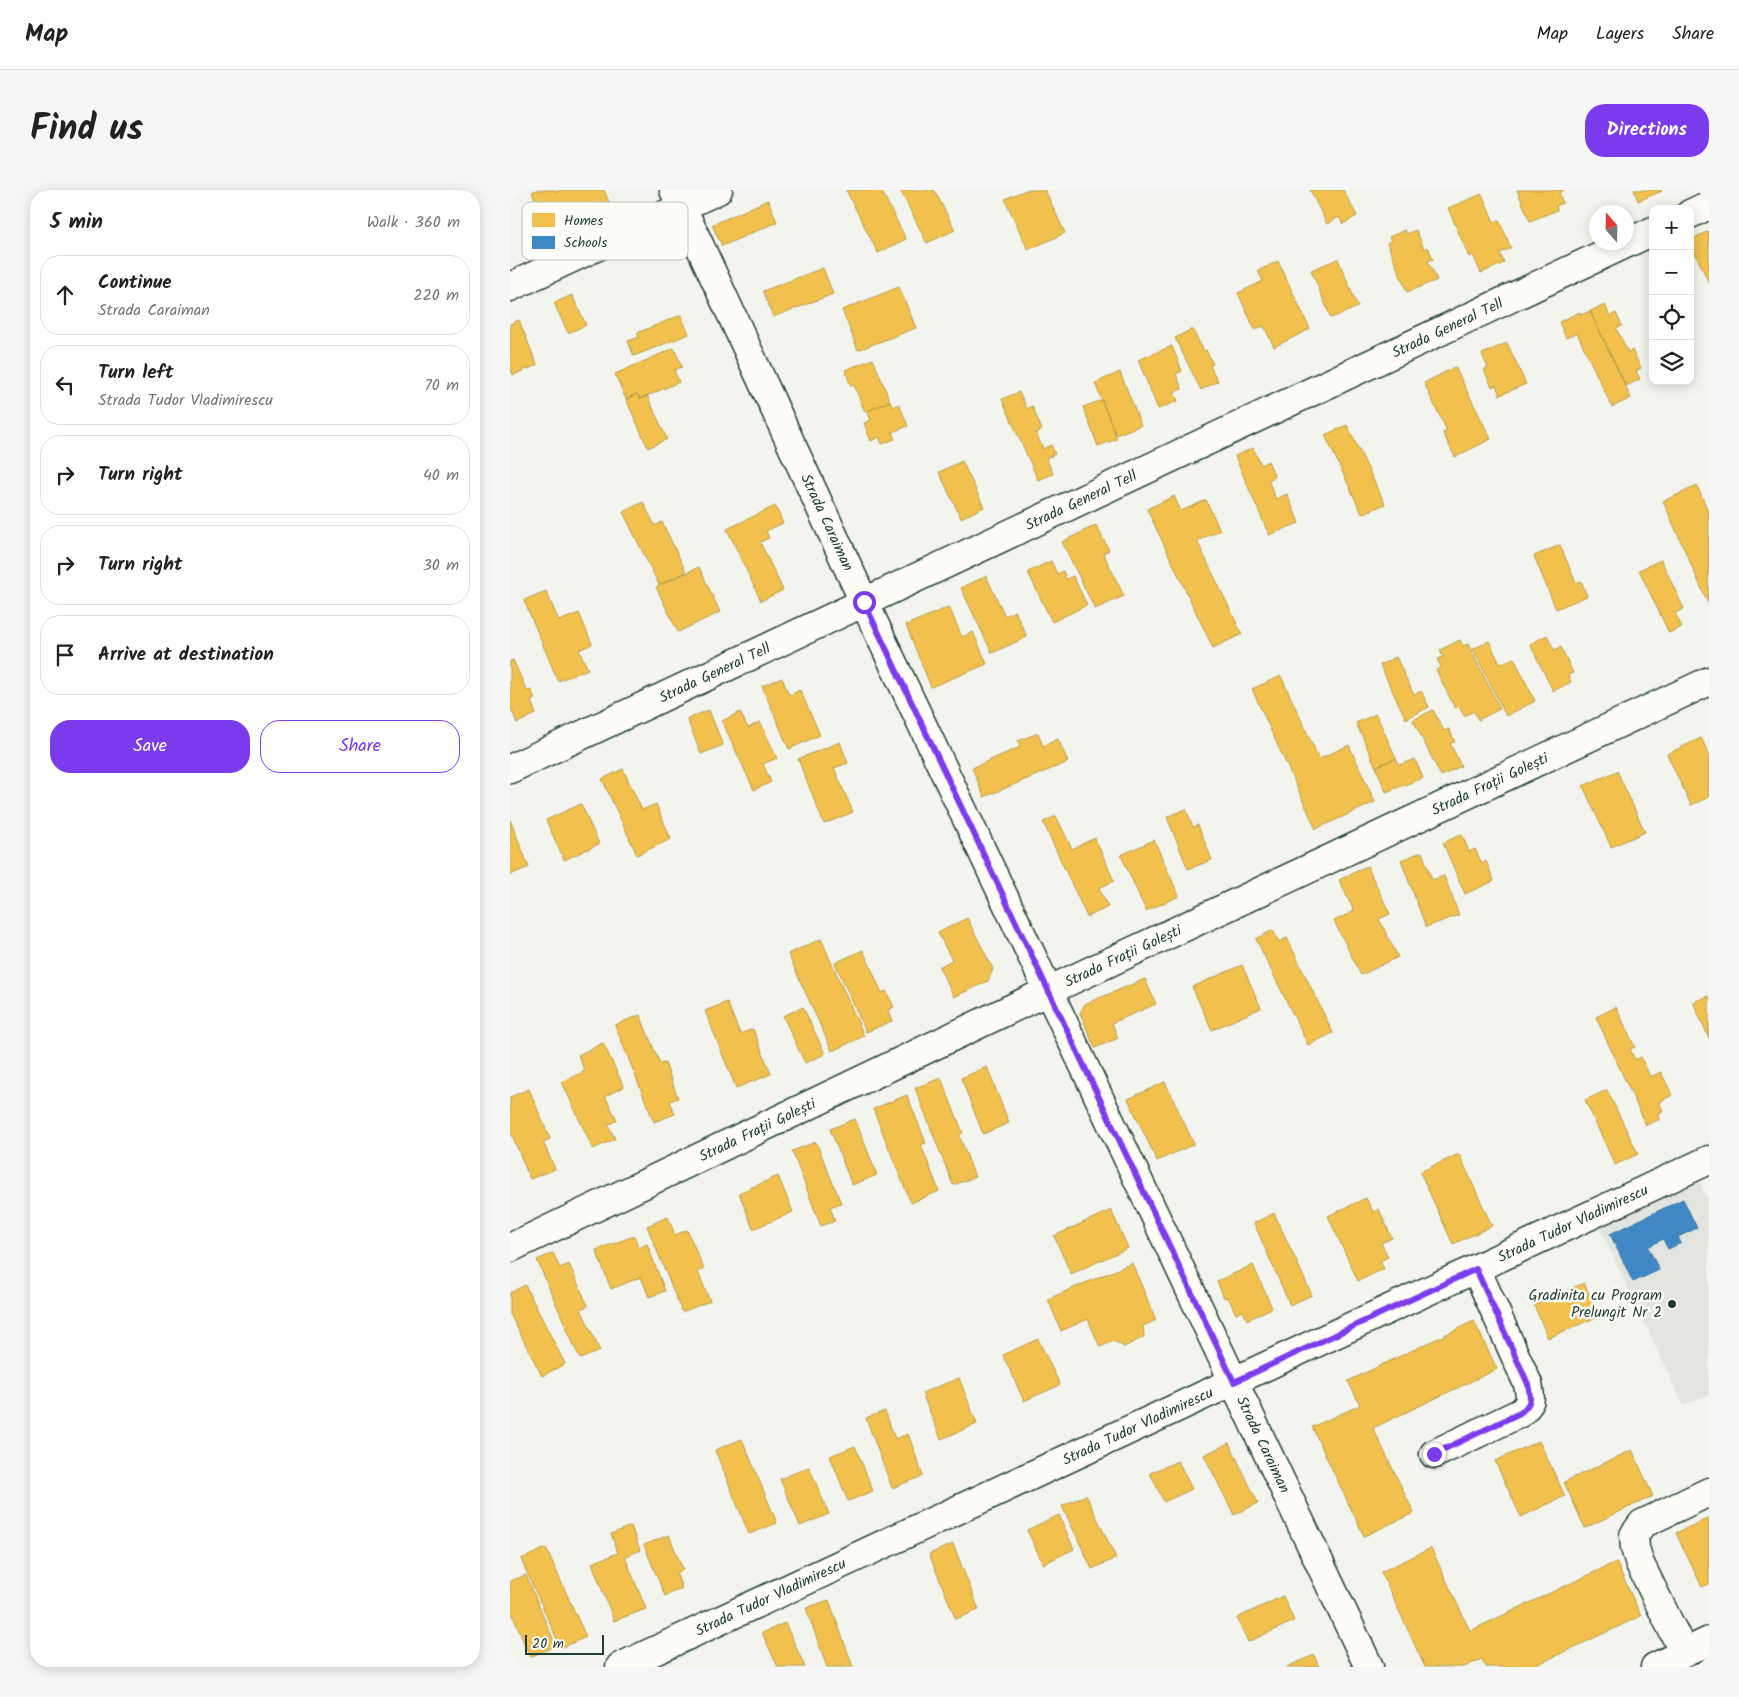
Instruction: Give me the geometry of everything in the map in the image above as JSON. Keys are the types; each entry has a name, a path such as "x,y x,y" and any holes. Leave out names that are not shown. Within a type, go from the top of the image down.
{"street":[{"path":"678,198 718,190"},
{"path":"1694,212 1709,205"},
{"name":"Strada Caraiman","path":"688,220 864,602 1369,1667"},
{"name":"Strada General Tell","path":"510,769 1649,234"},
{"path":"510,287 561,260"},
{"name":"Strada Frații Golești","path":"510,1248 1048,991 1709,681"},
{"name":"Strada Tudor Vladimirescu","path":"620,1667 1709,1160"},
{"path":"1434,1454 1520,1413 1528,1406 1531,1398 1528,1384 1476,1269"},
{"path":"1684,1653 1640,1564 1635,1548 1634,1536 1642,1524 1709,1492"},
{"path":"1655,1667 1709,1641"}],"shaded area":[{"name":"Gradinita cu Program Prelungit Nr 2","path":"1692,1167 1709,1202 1709,1395 1683,1405 1593,1214"}],"building: Homes":[{"path":"536,190 555,190 556,192 560,190 604,190 609,202 536,202 532,192"},
{"path":"846,190 881,190 906,239 878,253"},
{"path":"900,190 934,190 955,230 927,243"},
{"path":"1026,190 1045,190 1065,233 1028,250 1005,199"},
{"path":"1310,190 1343,190 1357,216 1343,224 1339,217 1327,224"},
{"path":"1517,190 1564,190 1559,193 1563,203 1556,206 1557,210 1530,221"},
{"path":"1634,190 1661,190 1662,191 1638,201"},
{"path":"1482,194 1494,222 1499,220 1511,248 1500,253 1504,263 1481,273 1473,255 1469,257 1448,208"},
{"path":"768,200 777,222 722,246 712,225"},
{"path":"1405,230 1406,234 1416,230 1424,249 1428,247 1433,259 1428,261 1437,280 1407,292 1387,243 1391,241 1389,237"},
{"path":"1709,231 1709,283 1694,251 1694,238"},
{"path":"1338,259 1358,307 1331,318 1311,270"},
{"path":"1278,261 1310,329 1274,347 1264,326 1255,330 1238,293 1263,281 1258,271"},
{"path":"823,268 833,294 773,317 763,291"},
{"path":"899,287 916,328 858,350 842,310"},
{"path":"572,295 586,325 568,333 554,303"},
{"path":"1605,305 1610,316 1616,313 1622,326 1616,328 1628,352 1632,350 1641,368 1636,371 1640,379 1626,386 1590,311"},
{"path":"1590,311 1631,398 1612,407 1577,333 1566,338 1559,322 1580,312 1581,315"},
{"path":"681,315 689,334 634,356 628,341 639,337 637,333"},
{"path":"519,320 537,365 513,375 510,367 510,324"},
{"path":"1192,329 1213,364 1210,366 1218,381 1201,390 1175,338"},
{"path":"1507,343 1526,384 1500,395 1496,385 1492,387 1484,370 1488,368 1482,354"},
{"path":"1172,346 1182,371 1176,374 1182,389 1174,392 1178,401 1158,409 1138,360"},
{"path":"674,348 682,367 674,370 679,382 640,399 637,394 626,399 615,374"},
{"path":"873,359 890,401 865,412 854,385 851,386 845,370"},
{"path":"1455,367 1491,439 1455,457 1443,433 1447,431 1424,383"},
{"path":"1120,372 1141,425 1116,435 1095,383"},
{"path":"1019,392 1027,409 1032,406 1042,430 1036,433 1043,449 1051,445 1055,454 1046,458 1053,474 1038,480 1002,399"},
{"path":"637,394 640,399 647,395 667,439 648,448 626,399"},
{"path":"1102,400 1117,439 1098,446 1083,407"},
{"path":"890,401 893,407 899,404 908,426 892,432 895,439 882,444 879,437 871,441 864,423 871,420 867,411"},
{"path":"1347,425 1385,504 1362,514 1325,435"},
{"path":"1253,448 1261,465 1268,461 1275,477 1268,480 1276,499 1287,494 1299,523 1269,535 1235,456"},
{"path":"962,461 984,507 961,518 939,472"},
{"path":"1697,486 1709,513 1708,603 1663,501"},
{"path":"1174,496 1181,511 1206,500 1220,530 1197,541 1242,634 1213,648 1147,509"},
{"path":"643,502 655,526 662,522 686,572 659,585 623,512"},
{"path":"775,506 783,523 766,531 769,538 760,542 783,590 761,601 727,529"},
{"path":"1096,525 1109,550 1103,553 1124,596 1095,609 1062,542"},
{"path":"1560,545 1576,583 1581,581 1587,596 1556,609 1534,556"},
{"path":"1661,560 1684,609 1675,613 1682,627 1669,633 1639,570"},
{"path":"1051,561 1057,574 1063,571 1066,579 1073,576 1087,605 1052,622 1028,572"},
{"path":"699,567 720,612 678,632 656,587"},
{"path":"986,576 1005,616 1015,611 1027,637 992,653 961,588"},
{"path":"546,591 559,621 579,613 592,644 579,650 588,669 558,681 524,600"},
{"path":"949,607 962,637 973,632 987,664 931,687 906,625"},
{"path":"1547,635 1554,650 1561,647 1573,673 1568,675 1571,682 1553,691 1530,644"},
{"path":"1460,640 1463,646 1468,644 1500,709 1478,720 1474,711 1464,716 1459,706 1455,708 1436,670 1441,667 1437,659 1443,657 1440,650"},
{"path":"1489,641 1500,664 1514,658 1535,701 1506,716 1473,649"},
{"path":"1396,657 1414,695 1421,691 1429,707 1406,719 1380,665"},
{"path":"513,660 527,691 531,690 535,699 531,701 536,714 517,723 510,706 510,661"},
{"path":"1281,676 1319,759 1349,745 1375,802 1316,829 1252,689"},
{"path":"782,678 789,695 800,690 820,735 789,749 762,686"},
{"path":"709,710 723,745 701,754 687,719"},
{"path":"1433,710 1444,731 1449,729 1455,742 1450,743 1461,766 1441,776 1413,720"},
{"path":"740,712 748,728 760,722 777,758 763,764 771,782 754,790 722,721"},
{"path":"1376,714 1396,758 1376,767 1356,723"},
{"path":"1038,733 1043,746 1058,739 1068,762 984,797 972,768 1020,747 1018,741"},
{"path":"1701,738 1709,754 1709,797 1691,805 1667,754"},
{"path":"840,742 848,763 834,768 853,812 824,824 798,759"},
{"path":"1396,758 1399,765 1415,759 1423,778 1386,792 1376,767"},
{"path":"623,769 642,810 656,804 671,839 637,855 602,779"},
{"path":"1617,771 1645,832 1611,847 1583,786"},
{"path":"581,804 599,844 564,860 546,820"},
{"path":"1186,809 1193,827 1198,825 1212,860 1188,869 1167,817"},
{"path":"1056,816 1072,849 1095,838 1114,881 1099,888 1108,907 1087,917 1043,822"},
{"path":"510,820 529,867 510,875"},
{"path":"1462,834 1469,852 1475,849 1482,864 1486,861 1494,881 1465,894 1443,843"},
{"path":"1154,840 1179,896 1146,911 1121,855"},
{"path":"1422,852 1432,880 1444,876 1459,915 1426,927 1401,860"},
{"path":"1367,866 1390,914 1379,919 1398,957 1361,975 1334,921 1354,911 1339,880"},
{"path":"967,918 993,969 988,981 954,997 939,967 952,960 938,933"},
{"path":"1273,930 1279,942 1287,938 1333,1033 1308,1045 1256,939"},
{"path":"821,939 864,1036 832,1051 788,954"},
{"path":"863,950 882,993 886,991 894,1007 888,1010 892,1021 866,1032 835,963"},
{"path":"1242,965 1261,1008 1212,1030 1192,987"},
{"path":"1145,979 1156,1004 1112,1023 1118,1038 1095,1048 1080,1013 1085,1004"},
{"path":"1709,996 1709,1038 1693,1002"},
{"path":"727,1002 740,1034 753,1029 771,1074 736,1088 705,1011"},
{"path":"803,1007 825,1054 805,1063 783,1016"},
{"path":"1616,1007 1635,1047 1630,1049 1635,1060 1641,1057 1650,1077 1661,1072 1672,1095 1659,1102 1663,1111 1657,1114 1660,1119 1646,1125 1596,1017"},
{"path":"640,1015 660,1064 665,1063 678,1098 670,1101 675,1114 654,1122 615,1025"},
{"path":"603,1043 624,1087 605,1096 617,1120 608,1125 615,1139 593,1149 562,1082 585,1071 578,1055"},
{"path":"987,1067 1009,1123 983,1134 961,1078"},
{"path":"941,1078 963,1133 959,1135 975,1177 953,1185 915,1088"},
{"path":"1165,1082 1194,1144 1157,1161 1128,1099"},
{"path":"529,1089 550,1139 543,1142 555,1169 530,1179 510,1130 510,1097"},
{"path":"1607,1090 1638,1154 1615,1165 1585,1100"},
{"path":"907,1095 926,1143 921,1145 939,1191 911,1203 873,1109"},
{"path":"855,1119 877,1175 852,1185 830,1129"},
{"path":"816,1142 841,1203 830,1207 835,1221 821,1226 792,1151"},
{"path":"1459,1154 1492,1226 1453,1244 1420,1172"},
{"path":"778,1176 793,1212 753,1229 739,1193"},
{"path":"1366,1198 1373,1212 1379,1209 1392,1238 1381,1243 1388,1257 1380,1261 1384,1269 1358,1281 1328,1216"},
{"path":"1111,1210 1128,1248 1071,1274 1054,1236"},
{"path":"1274,1213 1312,1295 1290,1305 1254,1223"},
{"path":"668,1217 675,1235 687,1230 704,1269 698,1272 710,1301 682,1312 647,1226"},
{"path":"634,1236 639,1248 647,1244 665,1291 649,1297 641,1277 611,1289 596,1250"},
{"path":"553,1253 560,1268 569,1264 588,1306 581,1309 600,1351 580,1359 537,1260"},
{"path":"1132,1263 1156,1320 1143,1326 1144,1337 1124,1347 1114,1341 1100,1347 1088,1319 1061,1331 1048,1299"},
{"path":"1253,1265 1272,1308 1247,1320 1243,1311 1236,1314 1228,1297 1224,1298 1217,1281"},
{"path":"1584,1283 1599,1316 1548,1338 1534,1305"},
{"path":"525,1285 565,1364 542,1376 510,1314 510,1293"},
{"path":"1474,1321 1497,1369 1373,1428 1414,1513 1364,1536 1312,1427 1360,1405 1348,1381"},
{"path":"1038,1339 1060,1385 1024,1401 1003,1355"},
{"path":"959,1378 977,1424 941,1439 922,1393"},
{"path":"885,1411 895,1439 908,1434 923,1476 892,1488 866,1418"},
{"path":"742,1439 777,1523 749,1534 715,1450"},
{"path":"1539,1441 1565,1496 1521,1517 1495,1461"},
{"path":"1229,1443 1258,1503 1234,1515 1204,1455"},
{"path":"855,1446 873,1491 848,1501 830,1456"},
{"path":"1632,1450 1653,1496 1585,1528 1564,1482"},
{"path":"1178,1461 1192,1489 1164,1502 1150,1473"},
{"path":"809,1467 829,1514 800,1526 780,1479"},
{"path":"1086,1495 1116,1558 1092,1569 1062,1506"},
{"path":"1059,1515 1074,1549 1043,1564 1027,1530"},
{"path":"1709,1518 1709,1584 1702,1587 1676,1533"},
{"path":"631,1526 640,1550 625,1557 646,1609 614,1621 592,1563 618,1553 611,1534"},
{"path":"669,1535 683,1570 676,1573 682,1588 665,1596 644,1545"},
{"path":"953,1544 979,1610 956,1619 929,1554"},
{"path":"546,1548 586,1637 561,1648 521,1559"},
{"path":"1431,1548 1470,1631 1616,1562 1641,1616 1532,1667 1486,1667 1482,1659 1464,1667 1425,1667 1381,1572"},
{"path":"526,1575 556,1646 530,1657 510,1609 510,1600 512,1600 510,1596 510,1581"},
{"path":"1283,1596 1294,1621 1248,1642 1237,1618"},
{"path":"829,1600 853,1667 827,1667 806,1608"},
{"path":"785,1623 805,1667 778,1667 762,1633"},
{"path":"1314,1655 1319,1667 1287,1667"}],"building: Schools":[{"path":"1683,1199 1697,1228 1678,1237 1681,1243 1668,1249 1663,1239 1648,1247 1659,1270 1633,1282 1610,1234"}],"place":[{"name":"Gradinita cu Program Prelungit Nr 2","path":"1672,1304"}],"route":[{"path":"864,602 1234,1382 1476,1269 1528,1384 1531,1398 1528,1406 1520,1413 1434,1454"}]}
